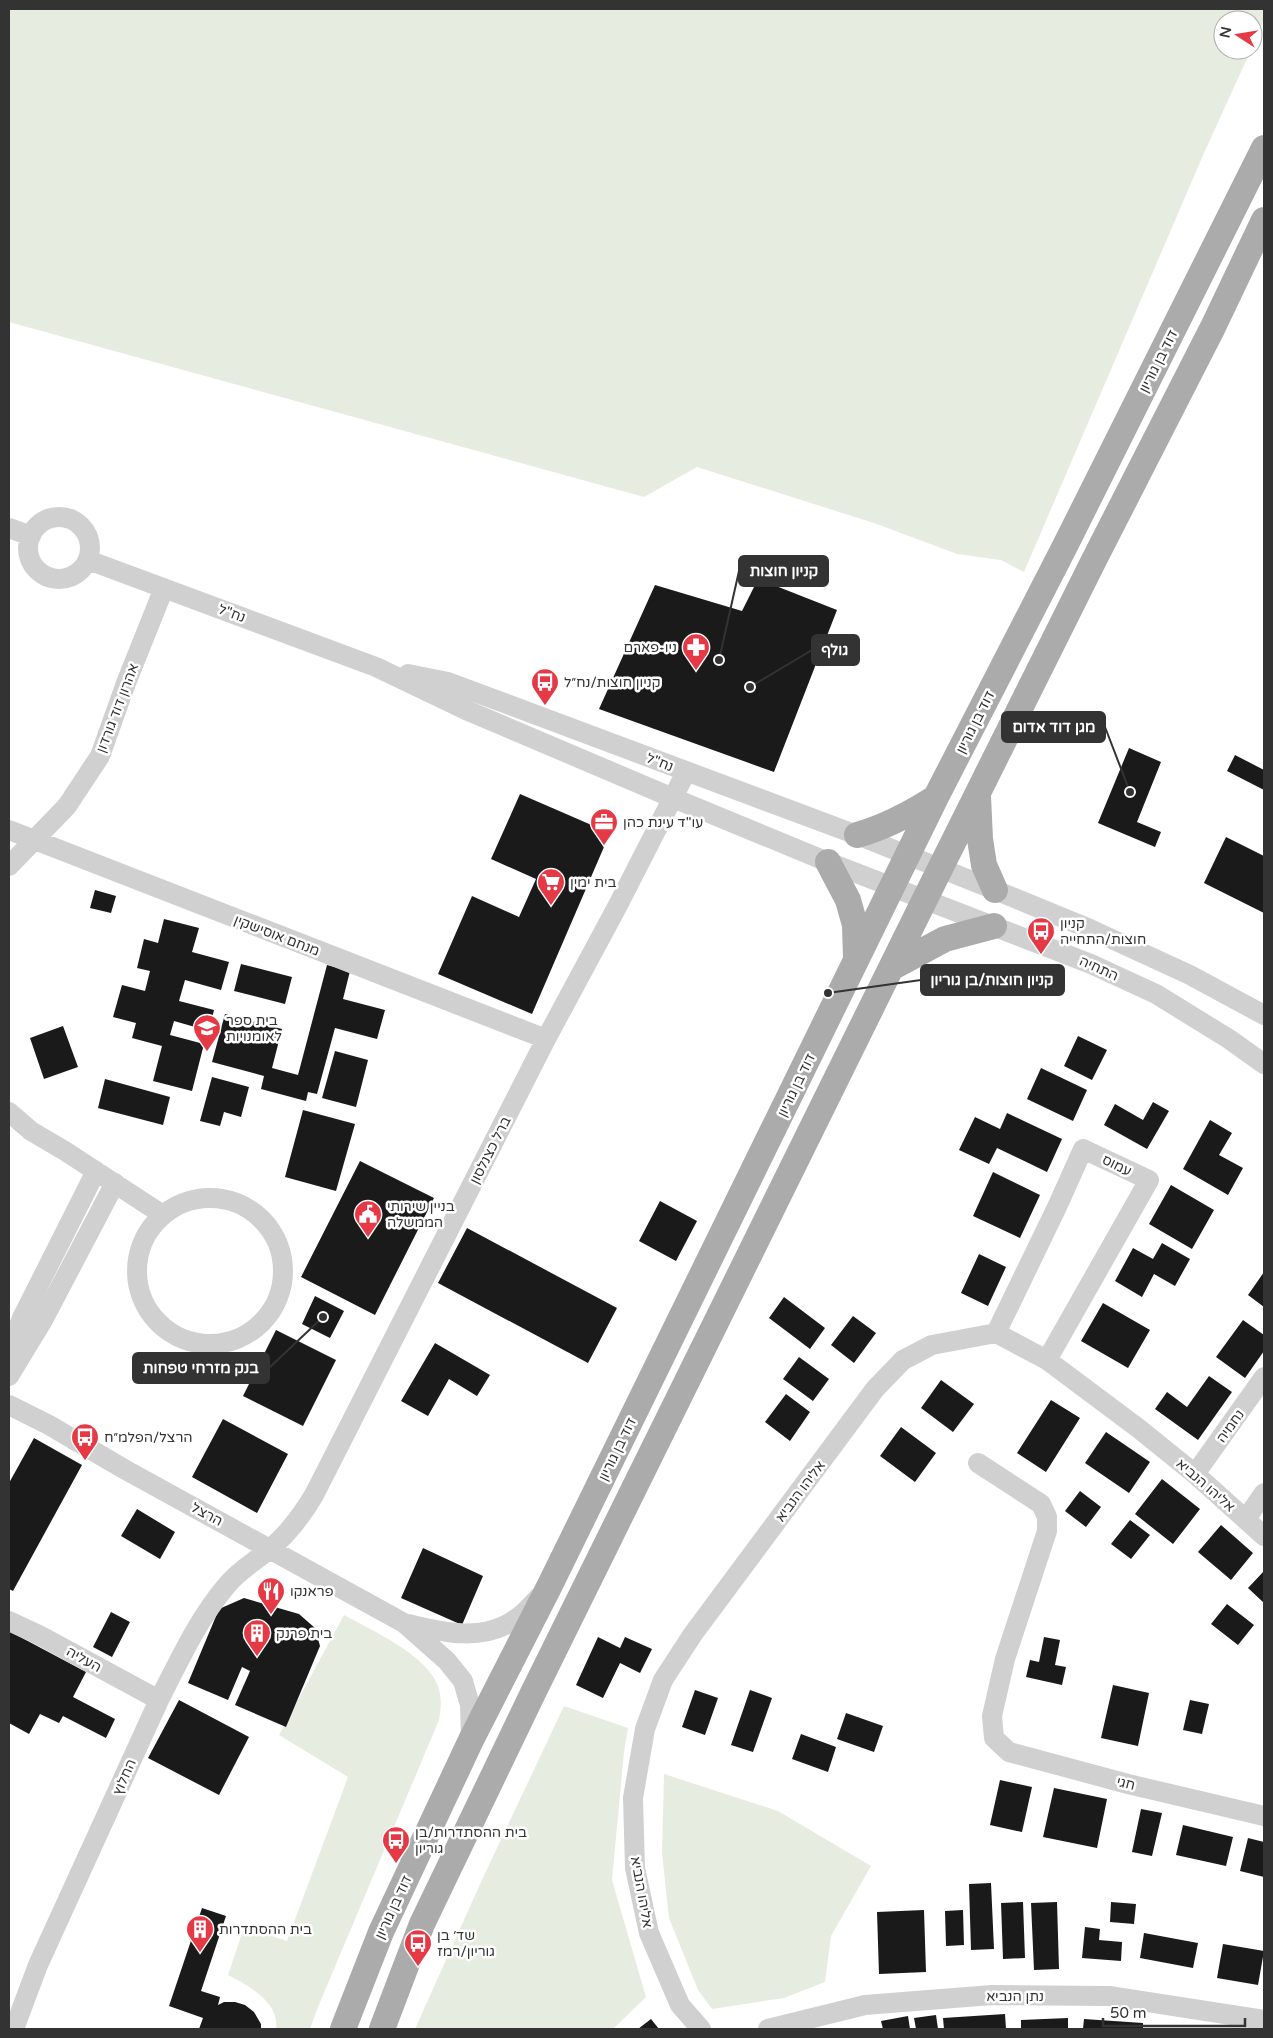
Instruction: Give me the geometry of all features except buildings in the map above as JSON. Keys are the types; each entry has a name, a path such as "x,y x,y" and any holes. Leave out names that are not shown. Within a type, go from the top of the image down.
{"main road":[{"name":"דוד בן גוריון","path":"343,2029 381,1932 471,1740 550,1585 936,797 1070,538 1264,148"},
{"path":"382,2029 422,1924 524,1711 1089,568 1212,327 1264,220"},
{"path":"978,793 980,838 984,865 995,890"},
{"path":"857,835 880,829 907,816 936,797"},
{"path":"828,862 848,900 855,925 856,961"},
{"path":"891,968 945,939 994,926"}],"street":[{"path":"63,517 72,520 80,526 89,541 90,551 88,560 76,575 57,579 48,577 40,572 31,560 28,546 31,536 44,521 63,517"},
{"path":"9,528 31,536"},
{"name":"נח\"ל","path":"88,560 376,667 466,710 673,798 828,862 892,886"},
{"name":"אהרון דוד גורדון","path":"9,866 67,806 100,756 126,683 164,588"},
{"name":"נח\"ל","path":"376,667 448,682 941,868"},
{"name":"ברל כצנלסון","path":"271,1548 299,1519 314,1495 546,1039 618,907 686,772"},
{"name":"מנחם אוסישקין","path":"9,830 546,1039"},
{"path":"941,868 1090,929 1190,975 1264,1015"},
{"name":"התחיה","path":"892,886 1091,964 1156,994 1229,1039 1264,1064"},
{"path":"9,1112 31,1131 116,1183 163,1215"},
{"name":"עמוס","path":"996,1333 1083,1149 1148,1180 1047,1360"},
{"path":"9,1351 22,1318 96,1171"},
{"path":"9,1376 42,1320 116,1183"},
{"path":"205,1198 221,1199 250,1209 267,1225 278,1245 283,1268 280,1291 271,1312 255,1329 235,1340 210,1345 185,1340 163,1328 146,1308 138,1284 138,1258 146,1235 163,1215 183,1203 205,1198"},
{"name":"אליהו הנביא","path":"701,2029 680,2005 649,1933 635,1868 633,1798 645,1729 663,1680 693,1634 875,1389 903,1360 932,1345 996,1333 1047,1360 1138,1428 1195,1474 1264,1536"},
{"name":"נחמיה","path":"1195,1474 1264,1377"},
{"name":"הרצל","path":"9,1405 49,1425 124,1469 271,1548 404,1623 448,1662 463,1681 470,1705 471,1740"},
{"name":"חגי","path":"978,1463 1041,1504 1047,1517 1047,1531 1005,1658 992,1716 994,1738 1009,1752 1128,1784 1264,1816"},
{"path":"1246,1519 1264,1493"},
{"name":"החלוץ","path":"14,2029 38,1965 158,1700 205,1613 222,1591 250,1563 271,1548"},
{"name":"הרצל","path":"404,1623 439,1632 469,1634 494,1630 517,1618 550,1585"},
{"name":"העליה","path":"9,1621 41,1636 158,1700"},
{"name":"נתן הנביא","path":"768,2029 865,2005 992,1995 1109,1996 1264,2020"}],"shaded area":[{"path":"9,9 1264,9 1263,22 1263,10 1213,10 1213,60 1246,60 1204,153 1024,572 1001,560 957,554 877,524 697,467 644,497 9,322"},
{"path":"344,1615 397,1644 411,1654 432,1675 440,1695 439,1720 310,2029 276,2029 276,2020 268,2003 245,1984 228,1975 244,1927 287,1941 348,1777 279,1735"},
{"path":"564,1706 628,1728 612,1880 646,1997 613,2029 415,2029 481,1882"},
{"path":"664,1774 778,1811 871,1866 831,1936 825,1982 784,1998 712,2009 698,1990 669,1918 662,1853"}],"place":[{"name":"קניון חוצות","path":"719,660"},
{"name":"ניו-פארם","path":"696,671"},
{"name":"גולף","path":"750,687"},
{"name":"קניון חוצות/נח״ל","path":"545,706"},
{"name":"מגן דוד אדום","path":"1130,792"},
{"name":"עו\"ד עינת כהן","path":"604,846"},
{"name":"בית ימין","path":"551,906"},
{"name":"קניון חוצות/התחייה","path":"1041,955"},
{"name":"קניון חוצות/בן גוריון","path":"828,993"},
{"name":"בית ספר לאומנויות","path":"207,1052"},
{"name":"בניין שירותי הממשלה","path":"368,1238"},
{"name":"בנק מזרחי טפחות","path":"323,1317"},
{"name":"הרצל/הפלמ״ח","path":"85,1461"},
{"name":"פראנקו","path":"271,1615"},
{"name":"בית פרנק","path":"257,1657"},
{"name":"בית ההסתדרות/בן גוריון","path":"396,1864"},
{"name":"בית ההסתדרות","path":"200,1953"},
{"name":"שד׳ בן גוריון/רמז","path":"418,1967"}]}
